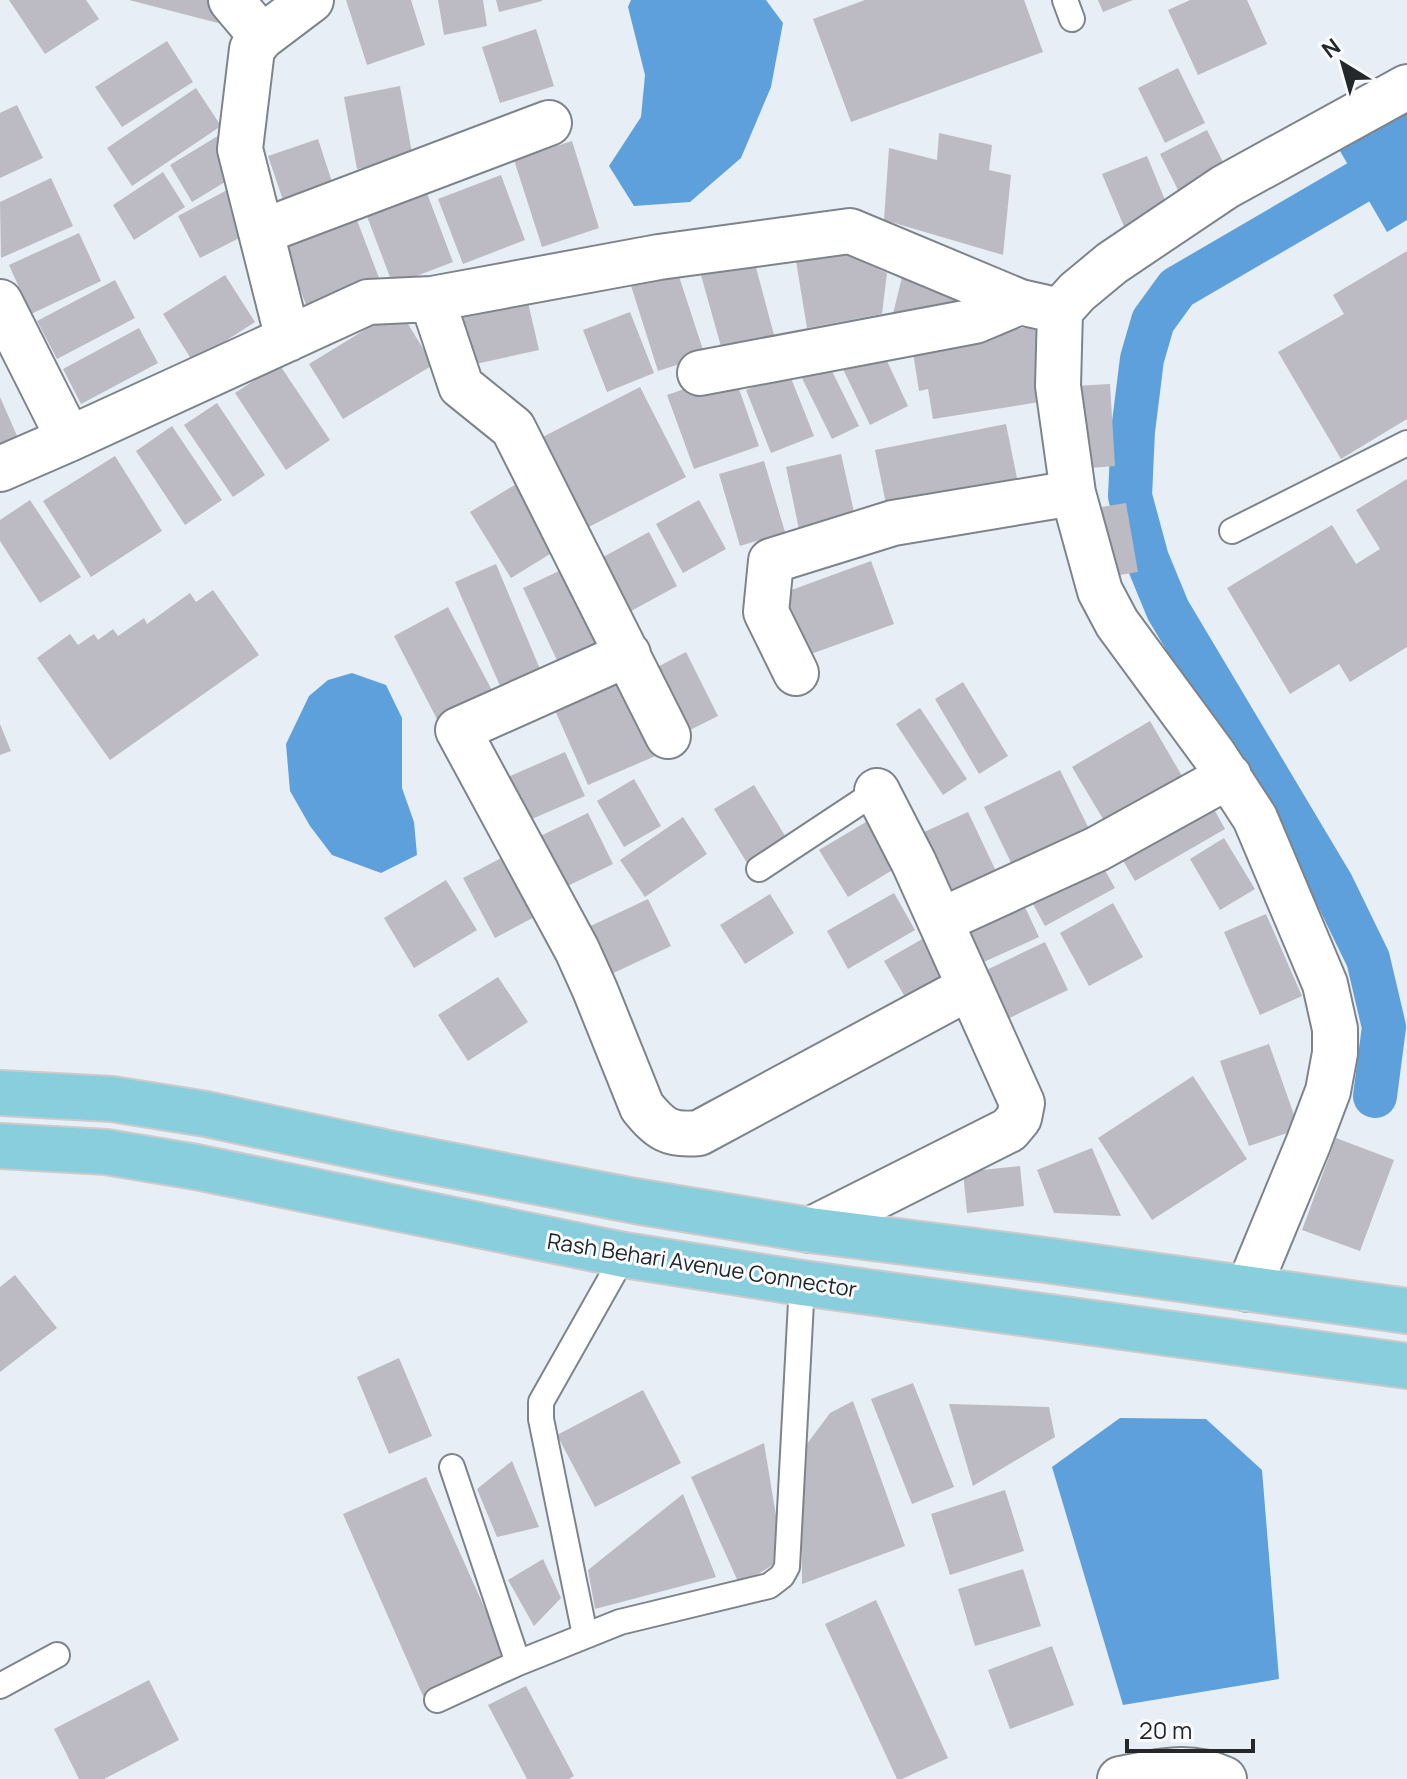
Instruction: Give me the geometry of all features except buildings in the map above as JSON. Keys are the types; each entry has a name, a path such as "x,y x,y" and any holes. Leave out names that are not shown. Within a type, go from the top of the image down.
{"main road":[{"path":"0,1093 112,1099 206,1114 398,1155 697,1212 810,1230 1407,1311"},
{"name":"Rash Behari Avenue Connector","path":"0,1146 106,1152 196,1167 624,1255 802,1283 1407,1366"},
{"path":"686,1264 697,1212"}],"street":[{"path":"231,0 262,37"},
{"path":"288,339 240,149 252,49 262,37 311,0"},
{"path":"700,373 1040,307 1077,292 1112,263 1225,187 1407,87"},
{"path":"261,232 549,123"},
{"path":"0,469 368,302 432,299 659,257 850,231 1040,307"},
{"path":"432,299 461,386 513,428 668,736"},
{"path":"0,302 69,439"},
{"path":"1040,307 1058,386 1073,493 1100,591 1105,603 1229,776 1255,818 1325,984 1335,1029 1335,1053 1328,1091 1248,1289"},
{"path":"796,673 766,612 771,561 893,523 1073,493"},
{"path":"628,654 458,730 577,950 642,1107 654,1122 668,1132 683,1135 699,1133 970,987"},
{"path":"940,921 1097,849 1229,776"},
{"path":"810,1230 1009,1130 1019,1118 1022,1103 914,863 877,791"},
{"path":"1120,1779 1188,1769 1224,1779"}],"lane":[{"path":"1232,531 1407,443"},
{"path":"759,869 877,791"},
{"path":"585,1635 541,1419 541,1402 624,1255"},
{"path":"437,1700 620,1622 769,1586 782,1576 787,1567 802,1283"},
{"path":"452,1467 518,1663"},
{"path":"0,1686 57,1655"}],"water":[{"path":"631,0 766,0 783,23 771,87 741,158 690,202 634,206 609,166 641,117 645,75 628,7"},
{"path":"1407,113 1407,220 1387,232 1340,151"},
{"path":"352,673 386,685 402,718 402,788 414,822 417,855 381,873 332,855 310,826 290,791 286,744 309,696 328,680"},
{"path":"1120,1418 1206,1419 1262,1470 1279,1679 1123,1705 1052,1467"}],"waterway":[{"path":"1375,1096 1384,1027 1368,959 1332,885 1168,610 1147,559 1130,496 1133,431 1142,359 1153,321 1177,288 1407,154"}]}
